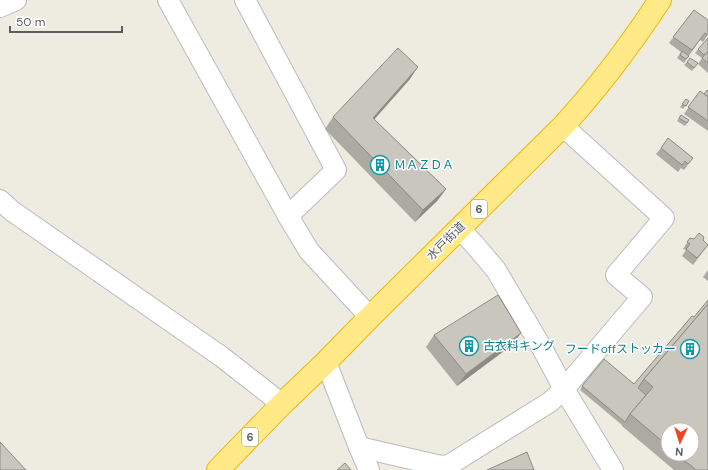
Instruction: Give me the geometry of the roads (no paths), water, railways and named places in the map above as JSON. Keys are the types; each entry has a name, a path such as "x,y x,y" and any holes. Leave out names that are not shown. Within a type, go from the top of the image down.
{"highway":[{"name":"水戸街道","path":"218,470 282,404 326,362 584,103 618,60 660,0"}],"street":[{"path":"0,7 16,0"},
{"path":"168,0 309,251 370,317"},
{"path":"245,0 336,170 288,216"},
{"path":"358,447 441,466 449,465 550,402 564,389 642,297 616,276 664,218 562,126"},
{"path":"0,200 12,211 222,357 282,404"},
{"path":"459,228 496,270 542,348 564,389 613,470"},
{"path":"326,362 358,447 369,470"}],"place":[{"name":"ＭＡＺＤＡ","path":"380,165"},
{"name":"古衣料キング","path":"469,346"},
{"name":"フードoffストッカー","path":"690,349"}]}
